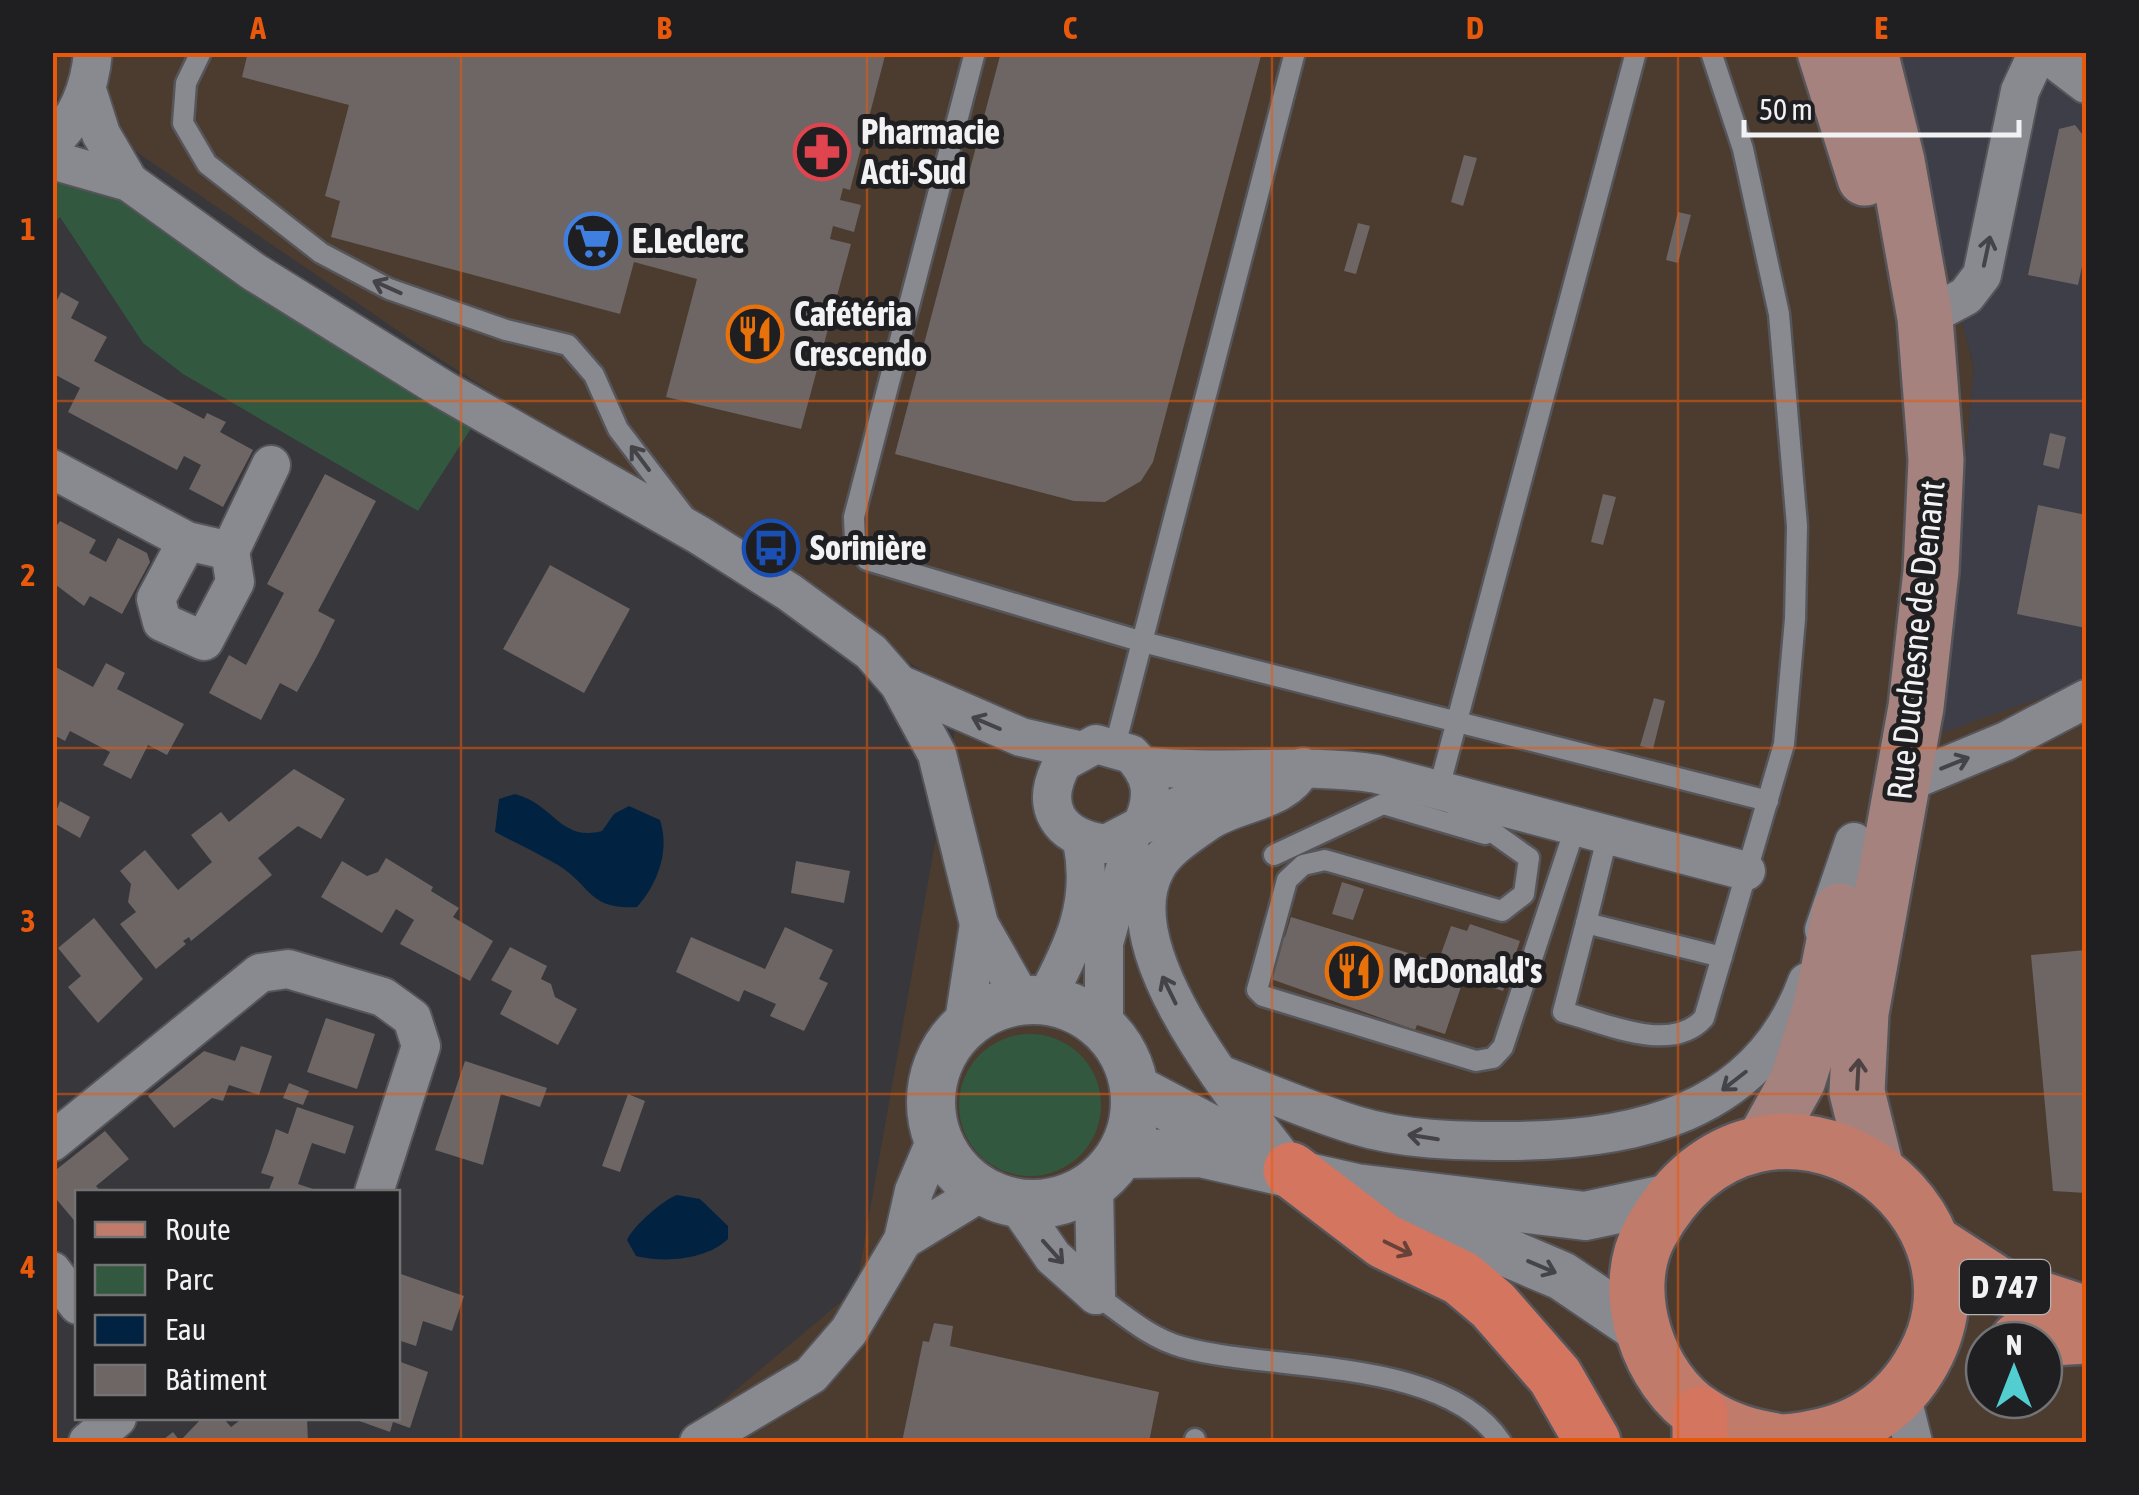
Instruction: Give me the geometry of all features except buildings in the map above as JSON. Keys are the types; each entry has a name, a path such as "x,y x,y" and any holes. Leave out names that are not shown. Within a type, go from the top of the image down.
{"highway":[{"path":"1291,1170 1384,1241 1461,1278 1493,1305 1555,1376 1593,1442"}],"main road":[{"name":"Rue Duchesne de Denant","path":"1849,56 1897,161 1925,318 1936,460 1931,571 1903,784 1869,947 1861,1013 1857,1092 1876,1169"},
{"name":"Rue Duchesne de Denant","path":"1763,1143 1798,1080 1821,1007 1886,674 1904,502 1895,325 1849,56"},
{"path":"1802,1141 1841,1150 1876,1169 1910,1200 1932,1242 1940,1282 1937,1322 1912,1399 1866,1422 1806,1442 1700,1428 1664,1378 1642,1331 1637,1284 1647,1239 1670,1198 1696,1172 1728,1153 1763,1143 1802,1141"},
{"name":"D 747","path":"1932,1242 2000,1286 2086,1314"},
{"name":"D 747","path":"1912,1399 1964,1360"}],"street":[{"path":"52,142 76,115 88,90 92,52"},
{"path":"1925,318 1966,296 1982,275 2020,92 2058,64"},
{"path":"88,90 102,134 129,182"},
{"path":"52,160 129,182 254,272 444,390 699,535 789,592 871,652 900,684 936,754 979,924 1034,1000"},
{"path":"187,541 156,599 162,622 204,641 235,582 230,551 271,466"},
{"path":"52,469 187,541 230,551"},
{"path":"900,684 1021,737 1112,754 1243,771 1304,767 1378,774 1746,871"},
{"path":"1903,784 2006,741 2086,699"},
{"path":"1104,1028 1104,943 1137,828 1151,802 1151,784 1112,754 1063,762 1051,796 1066,830 1082,840 1106,844 1137,828 1243,771"},
{"path":"1291,1170 1220,1074 1168,993 1151,946 1147,896 1156,868 1178,842 1212,818 1286,790 1304,767"},
{"path":"1034,1000 1084,917 1088,873 1082,840"},
{"path":"1220,1074 1358,1126 1448,1141 1566,1141 1646,1129 1700,1107 1758,1062 1784,1031 1805,988 1854,842"},
{"path":"963,1028 979,924"},
{"path":"52,1142 260,973 288,969 384,997 412,1018 420,1046 375,1190"},
{"path":"903,1240 999,1197 1070,1198 1108,1169 1134,1123 1135,1089 1124,1056 1104,1028 1076,1009 1034,1000 990,1008 963,1028 944,1051 933,1078 930,1108 936,1137 955,1168 999,1197 1053,1257 1096,1295"},
{"path":"1135,1089 1291,1170"},
{"path":"707,1440 811,1375 849,1331 903,1240 914,1191 936,1137"},
{"path":"1108,1169 1201,1153 1291,1170 1356,1188 1562,1276 1642,1331"},
{"path":"1096,1295 1108,1169"},
{"path":"1356,1188 1585,1216 1670,1198"},
{"path":"52,1271 75,1301"},
{"path":"88,1442 115,1420"}],"lane":[{"path":"201,52 186,83 183,123 207,164 321,253 388,289 506,330 568,345 594,375 618,428 699,535"},
{"path":"975,52 854,517 855,541 867,560 1143,642 1458,718 1768,801"},
{"path":"1112,754 1295,52"},
{"path":"1592,830 1503,1046 1493,1058 1476,1061 1264,996 1257,990 1288,880 1304,865 1324,860 1502,911 1524,894 1529,858 1452,804 1440,788 1636,52"},
{"path":"1592,830 1586,924 1563,1012 1668,1038 1690,1034 1704,1018 1768,801 1789,714 1795,619 1797,526 1790,413 1778,314 1759,214 1712,52"},
{"path":"1274,855 1383,804 1501,839"},
{"path":"1586,924 1722,957"},
{"path":"1096,1295 1144,1330 1181,1347 1376,1376 1429,1390 1494,1432 1501,1442"}],"shaded area":[{"path":"52,53 1890,53 1974,367 1941,732 2086,682 2086,1442 674,1442 856,1289 961,696 429,352 53,95"},
{"path":"1890,53 2086,53 2086,682 1941,733 1974,367"}],"green space":[{"path":"52,178 104,185 275,307 472,427 418,511 183,374 143,343 60,217 53,224"},
{"path":"1030,1034 1057,1039 1080,1055 1096,1078 1101,1105 1096,1132 1080,1155 1057,1171 1030,1176 1003,1171 980,1155 964,1132 959,1105 964,1078 980,1055 1003,1039"}],"water":[{"path":"515,794 576,831 602,831 614,814 629,806 660,820 663,855 651,888 637,907 599,901 558,865 495,832 499,799"},
{"path":"677,1195 700,1199 728,1226 728,1239 708,1252 684,1258 636,1256 627,1240 630,1234 649,1214"}],"place":[{"name":"Pharmacie Acti-Sud","path":"822,152"},
{"name":"E.Leclerc","path":"593,241"},
{"name":"Cafétéria Crescendo","path":"755,334"},
{"name":"Sorinière","path":"771,548"},
{"name":"McDonald's","path":"1354,971"}]}
